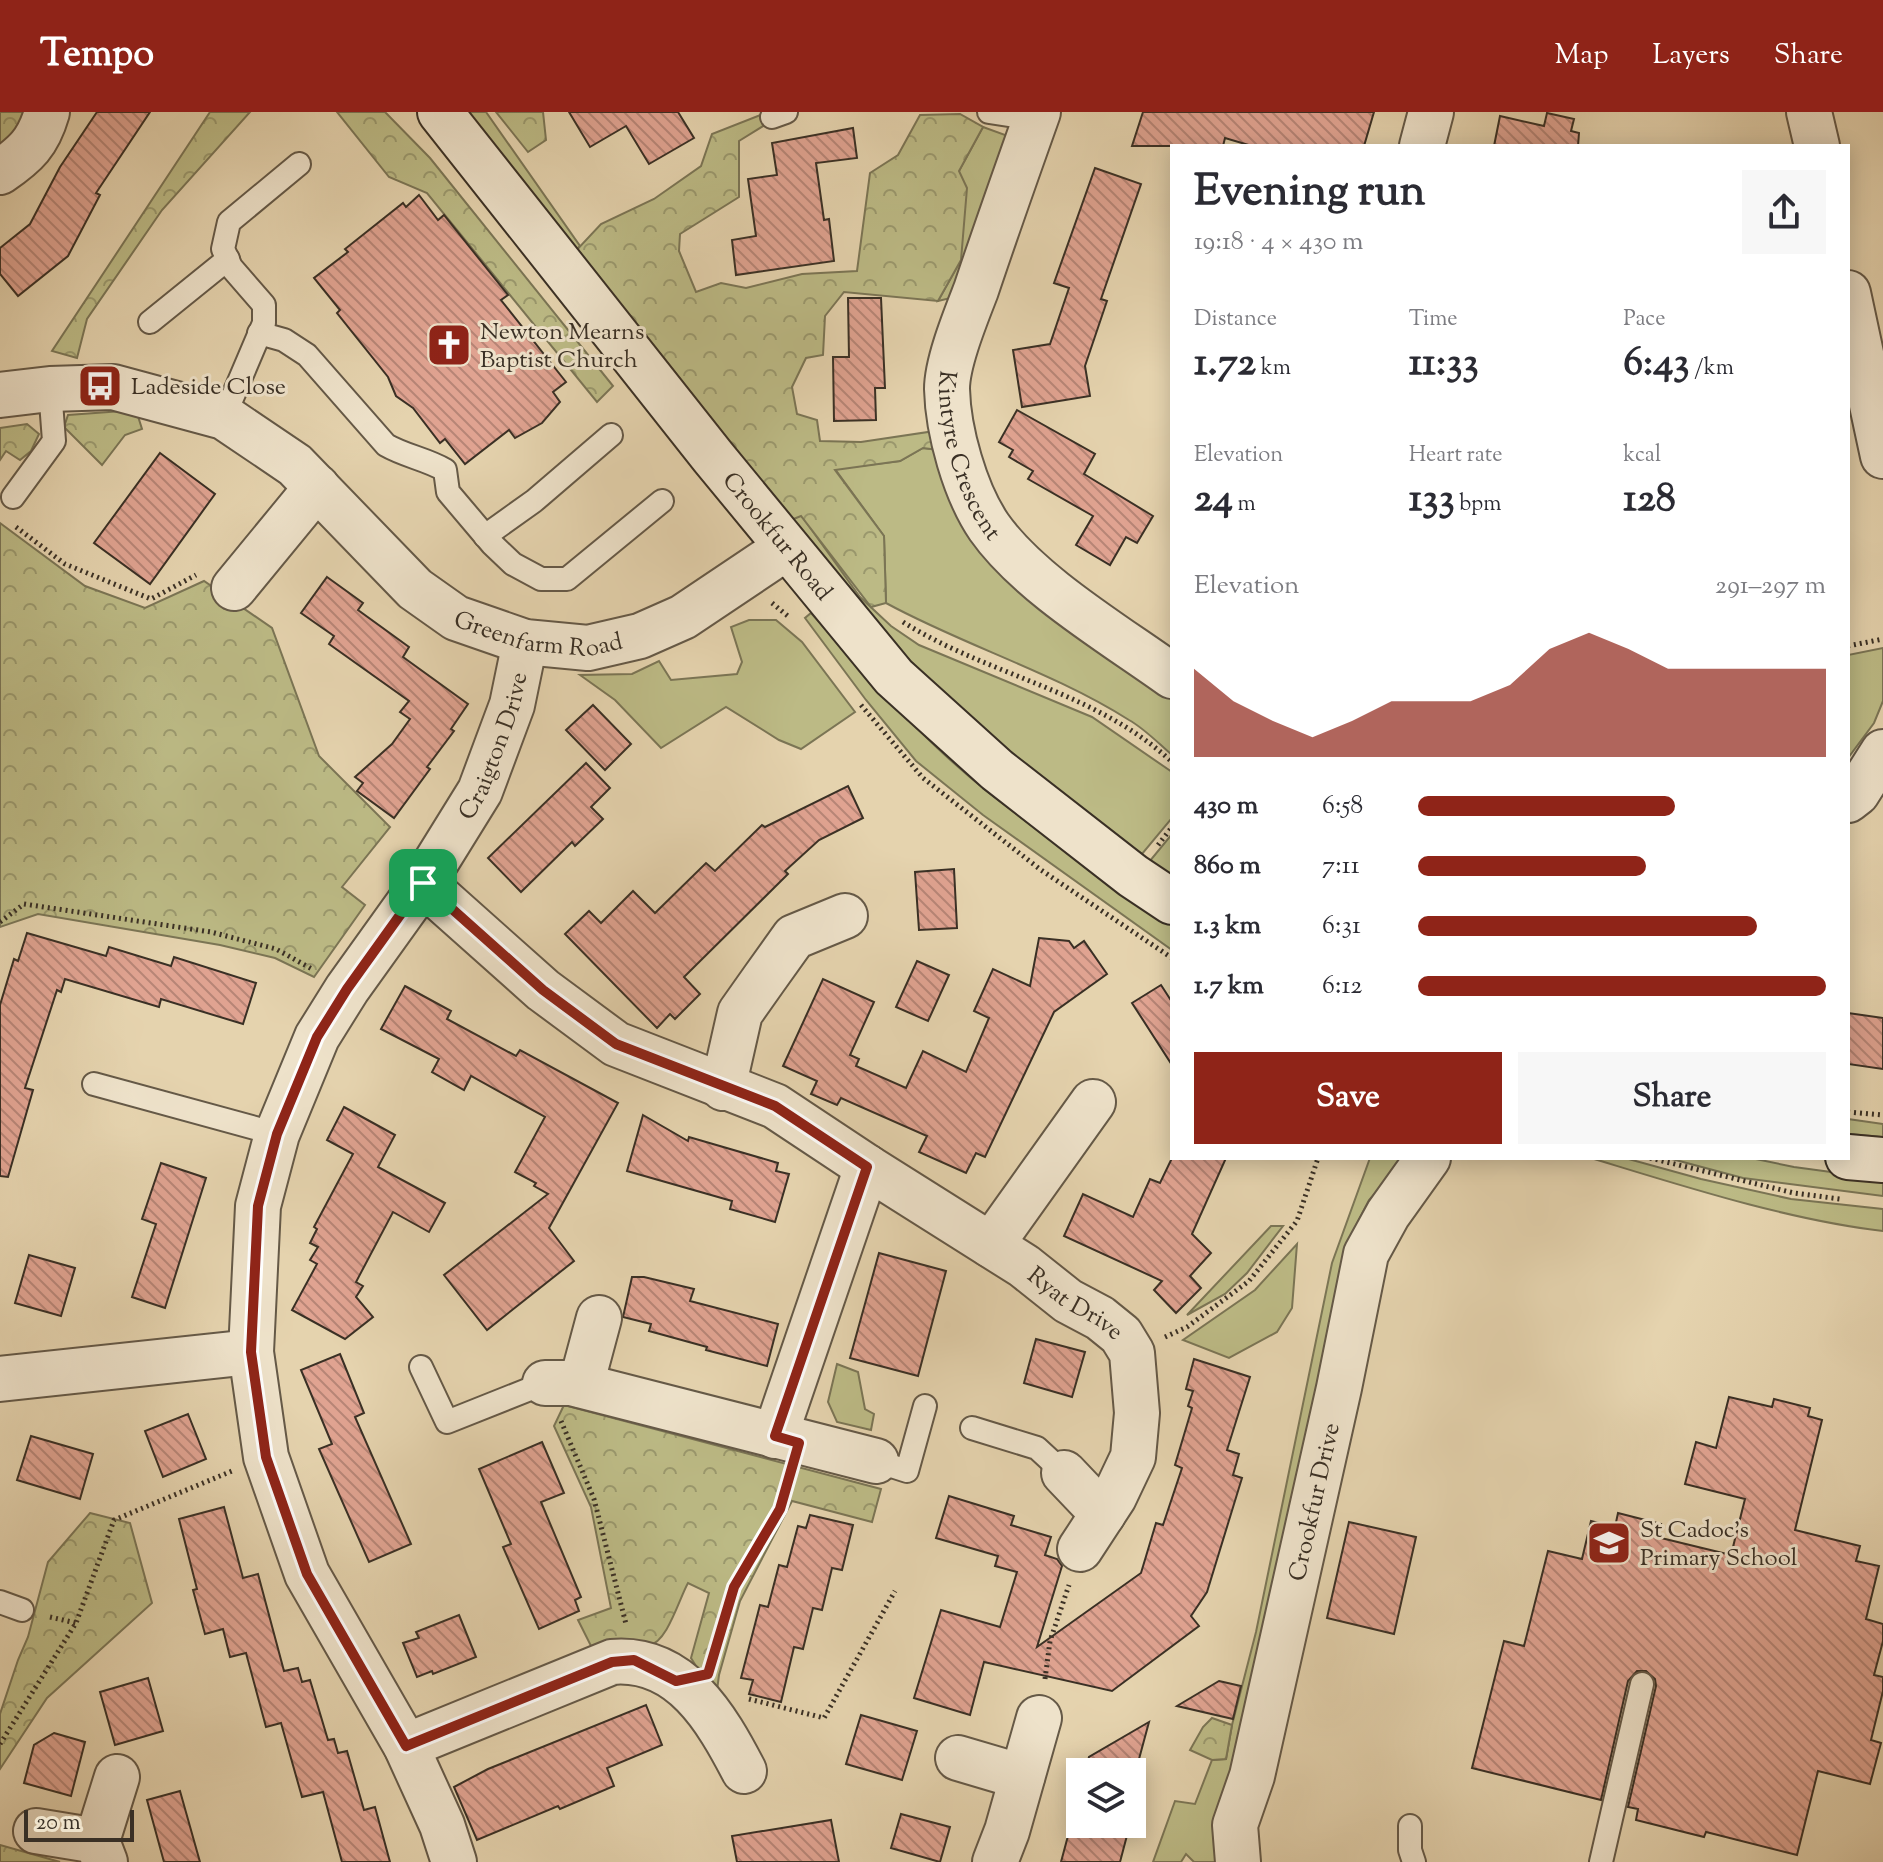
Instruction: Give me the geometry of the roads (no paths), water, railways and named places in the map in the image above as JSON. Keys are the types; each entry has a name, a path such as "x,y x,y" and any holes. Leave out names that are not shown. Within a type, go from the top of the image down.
{"street":[{"path":"0,172 26,154 42,129 47,112"},
{"name":"Crookfur Road","path":"440,112 786,548 894,677 997,770 1133,876 1170,901"},
{"path":"1423,144 1431,112"},
{"path":"1809,112 1817,144"},
{"name":"Kintyre Crescent","path":"1036,116 959,337 947,386 953,439 988,526 1011,552 1058,595 1170,675"},
{"path":"1850,302 1883,456"},
{"name":"Greenfarm Road","path":"0,395 50,389 113,387 224,417 295,465 415,589 456,618 525,642 588,648 640,636 683,617 786,548"},
{"path":"234,588 317,487"},
{"name":"Craigton Drive","path":"454,1862 442,1825 406,1746 307,1574 266,1457 251,1352 258,1206 277,1134 317,1037 347,989 423,883 480,791 512,705 525,642"},
{"path":"1863,798 1883,752"},
{"name":"Ryat Drive","path":"423,883 543,990 616,1044 775,1106 1024,1266 1068,1301 1100,1318 1121,1335 1132,1353 1137,1413 1133,1457 1091,1532 1064,1473"},
{"path":"723,1088 740,1013 786,947 794,937 845,916"},
{"path":"991,1245 1093,1102"},
{"path":"1850,1157 1883,1160"},
{"name":"Crookfur Drive","path":"1238,1862 1235,1825 1252,1776 1366,1254 1388,1214 1427,1160"},
{"path":"787,1439 867,1167"},
{"path":"599,1318 563,1384 876,1461"},
{"path":"0,1379 251,1352"},
{"path":"406,1746 612,1662 634,1660 688,1690 719,1723 744,1771"},
{"path":"995,1862 1007,1831 1039,1718"},
{"path":"958,1758 1022,1777"},
{"path":"36,1831 101,1852 117,1777"}],"lane":[{"path":"989,112 1036,116"},
{"path":"224,417 264,323 264,305 231,267 223,249 229,222 299,164"},
{"path":"150,322 228,259"},
{"path":"259,333 284,340 307,355 386,445 403,455 424,458 445,470 448,492 485,536 513,564 541,579 567,579 662,501"},
{"path":"13,497 54,441 50,389"},
{"path":"485,536 534,501 611,435"},
{"path":"94,1084 277,1134"},
{"path":"421,1367 447,1422 563,1384"},
{"path":"876,1461 907,1471 925,1406"},
{"path":"972,1428 1037,1448 1064,1473"},
{"path":"0,1602 22,1610"},
{"path":"1601,1862 1642,1684"},
{"path":"1410,1826 1410,1850 1414,1862"}],"place":[{"name":"Newton Mearns Baptist Church","path":"449,345"},
{"name":"Ladeside Close","path":"100,386"},
{"name":"St Cadoc's Primary School","path":"1609,1543"}]}
